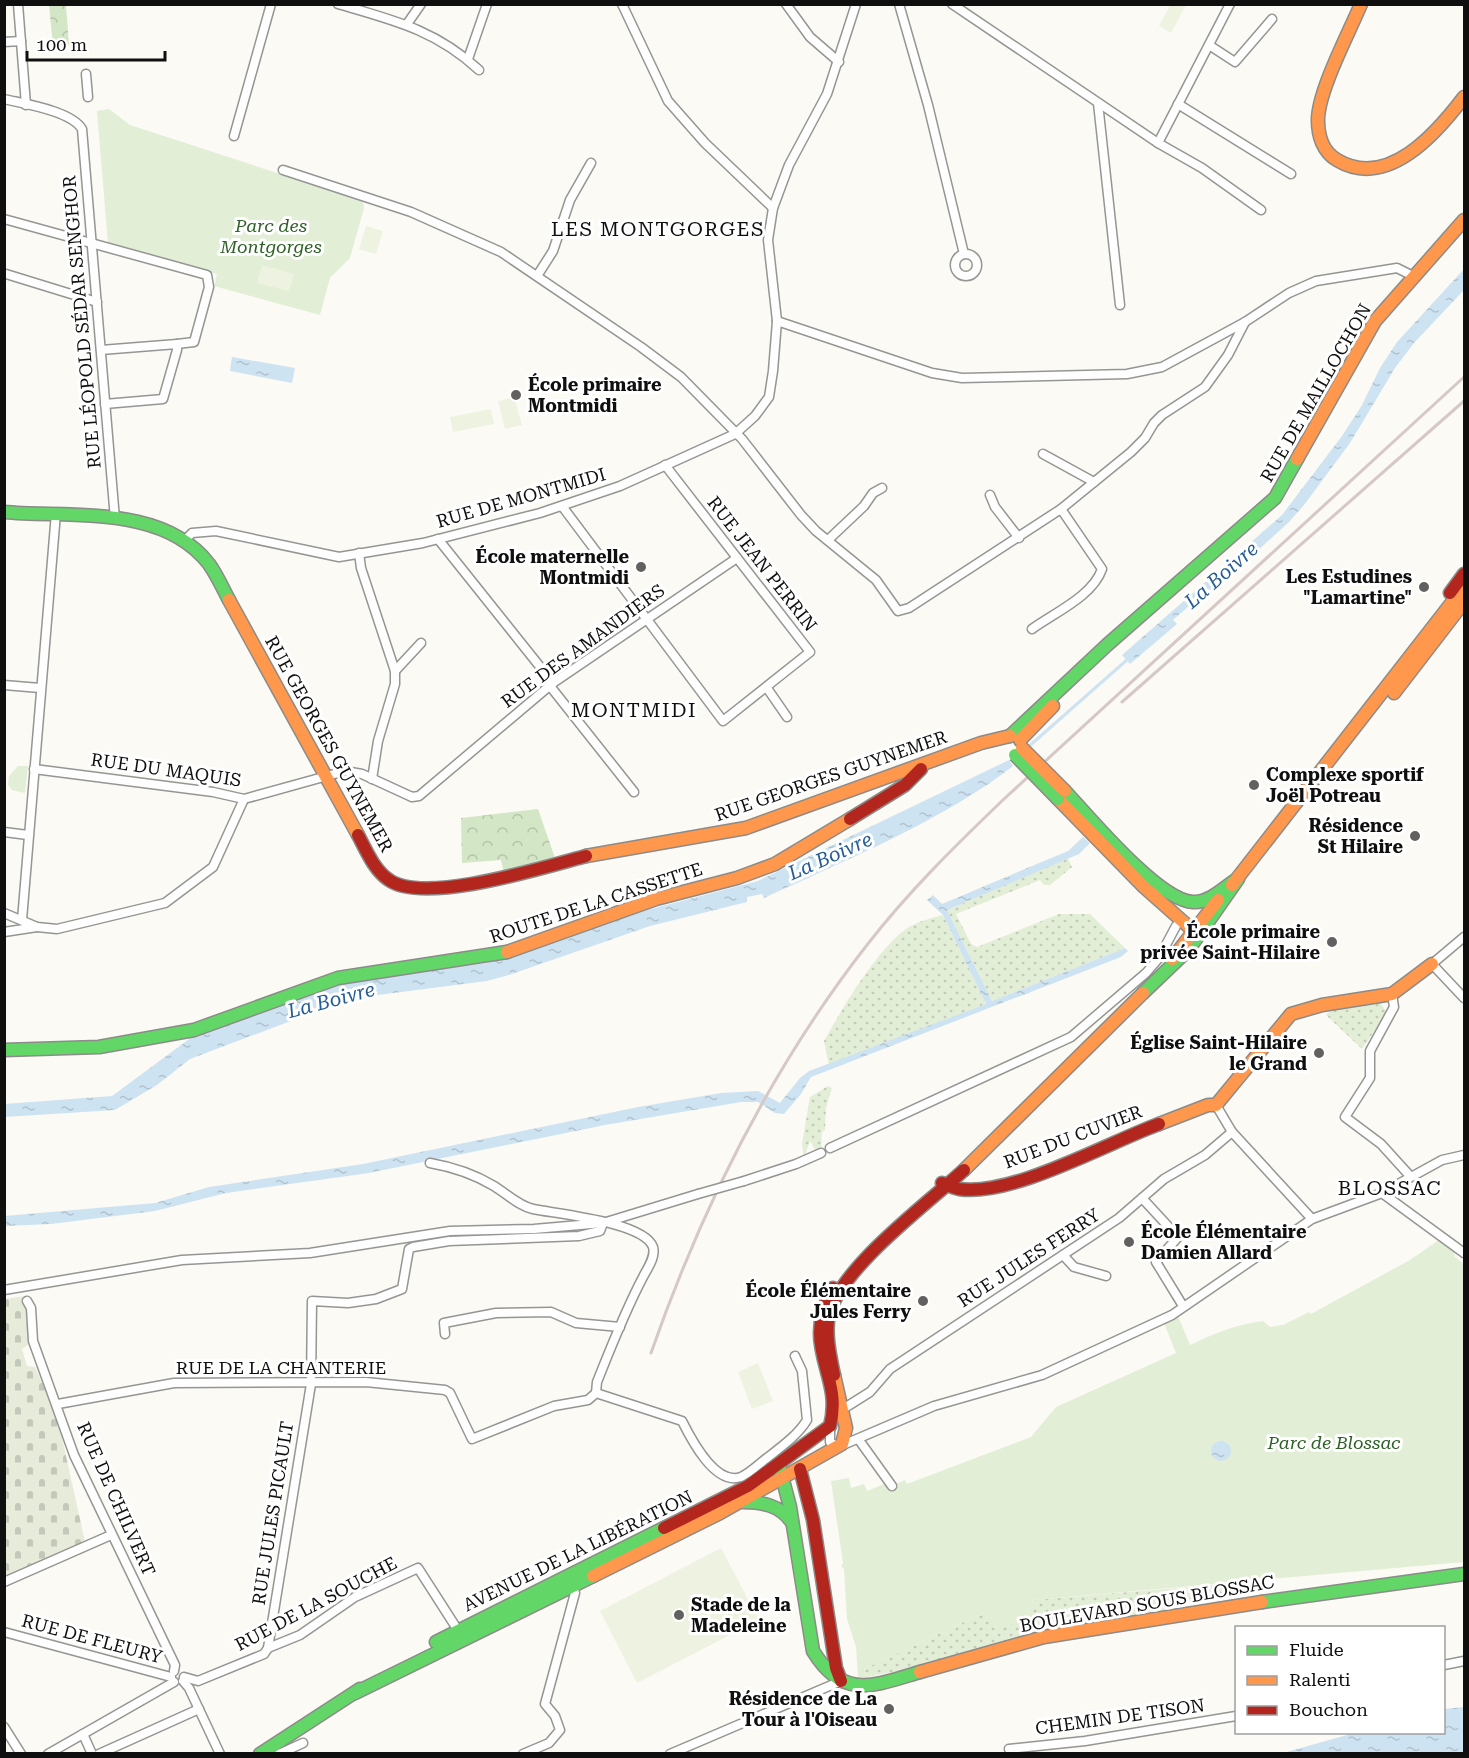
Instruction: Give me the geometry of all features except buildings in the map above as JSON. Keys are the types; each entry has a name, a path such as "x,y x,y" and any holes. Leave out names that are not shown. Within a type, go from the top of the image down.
{"street":[{"path":"4,99 26,105 18,4"},
{"path":"234,136 272,4"},
{"path":"338,4 407,24 448,44 479,70"},
{"path":"407,24 421,4"},
{"path":"468,59 487,4"},
{"path":"622,4 668,101 705,143 772,208"},
{"path":"786,4 810,37 839,62"},
{"name":"RUE DE MONTMIDI","path":"185,540 192,533 216,531 339,556 438,539 561,506 620,486 735,434 755,416 769,397 777,321 768,240 772,208 789,165 819,114 839,62 856,4"},
{"path":"900,4 928,105 964,254"},
{"path":"952,4 1158,143 1202,168 1261,210"},
{"path":"1158,143 1230,4"},
{"path":"1361,4 1319,105 1318,133 1329,154 1345,165 1358,169 1369,169 1391,163 1409,154 1436,133 1464,98"},
{"path":"1209,45 1235,62 1272,19"},
{"path":"4,42 21,41"},
{"path":"86,74 88,97"},
{"path":"1098,103 1119,304"},
{"path":"1178,104 1291,174"},
{"name":"RUE LÉOPOLD SÉDAR SENGHOR","path":"26,105 66,116 79,123 84,136 115,519"},
{"path":"537,276 553,251 570,200 591,163"},
{"path":"283,170 383,202 446,226 501,252 681,378 735,434 801,514 876,580 898,611 909,608 1019,538 1061,509 1094,482 1145,438 1162,415 1205,387 1228,354 1245,322"},
{"path":"4,219 207,275 209,287 194,342 101,350"},
{"name":"RUE DE MAILLOCHON","path":"1017,744 1107,645 1275,498 1375,321 1464,220"},
{"path":"777,321 932,373 962,378 1128,374 1149,371 1245,322 1289,293 1316,281 1397,268 1413,276"},
{"path":"6,274 96,302"},
{"path":"105,404 164,399 174,367 177,344"},
{"path":"1043,454 1094,482"},
{"name":"RUE JEAN PERRIN","path":"646,621 723,721 810,652 664,465"},
{"path":"828,540 864,506 873,493 882,488"},
{"path":"990,495 995,507 1019,538"},
{"path":"561,506 646,621"},
{"path":"1032,629 1087,591 1100,577 1102,569 1061,509"},
{"name":"RUE GEORGES GUYNEMER","path":"4,512 56,513 115,519 169,532 185,540 209,564 376,867 396,886 413,889 490,881 596,854 746,828 924,766 981,743 1017,744"},
{"path":"22,920 56,513"},
{"path":"438,539 634,792"},
{"path":"359,553 360,568 396,671 395,684 378,741 372,779"},
{"name":"RUE DES AMANDIERS","path":"326,775 345,771 372,779 412,797 419,796 551,685 737,558"},
{"path":"1369,713 1378,688 1464,574"},
{"path":"838,1448 830,1442 832,1403 820,1348 819,1318 822,1304 834,1287 924,1206 1158,980 1369,713 1464,587"},
{"path":"1369,713 1391,696 1464,602"},
{"path":"396,671 421,643"},
{"path":"4,685 40,688"},
{"path":"766,688 787,717"},
{"path":"1017,744 1178,920 1197,931"},
{"name":"ROUTE DE LA CASSETTE","path":"4,1050 99,1047 194,1030 338,978 500,955 656,899 737,878 775,864 905,784 924,766"},
{"name":"RUE DU MAQUIS","path":"34,769 213,792 244,799 326,775"},
{"path":"1062,795 1152,880 1180,900 1191,902 1203,900"},
{"path":"4,932 37,927 57,929 165,903 213,867 244,799"},
{"path":"4,832 28,835"},
{"path":"830,1148 1071,1037 1146,973 1159,958 1165,940 1178,920 1193,905 1238,879"},
{"path":"1152,880 1178,920 1181,945"},
{"path":"4,913 37,927"},
{"path":"1158,980 1181,945 1197,931"},
{"path":"1312,1219 1232,1132 1216,1105 1291,1014 1322,1005 1392,994 1464,938"},
{"path":"1432,964 1464,998"},
{"path":"1392,994 1395,1008 1370,1051 1370,1078 1344,1118 1381,1144 1410,1176"},
{"name":"RUE DU CUVIER","path":"945,1185 963,1191 1022,1179 1208,1105 1216,1105"},
{"name":"RUE JULES FERRY","path":"843,1409 870,1392 890,1369 1119,1218 1164,1179 1205,1155 1232,1132"},
{"path":"4,1290 183,1260 310,1253 450,1231 534,1229 603,1223 744,1181 821,1153"},
{"path":"838,1448 934,1406 1042,1375 1172,1315 1312,1219 1382,1193 1442,1160 1464,1155"},
{"path":"430,1163 464,1172 531,1208 583,1216 638,1234 653,1247 653,1256 620,1327 596,1393 682,1421 695,1446 715,1470 733,1479 776,1460 807,1420 802,1371 795,1356"},
{"path":"1382,1193 1464,1253"},
{"path":"1142,1198 1178,1237 1156,1262 1183,1306"},
{"name":"RUE JULES PICAULT","path":"268,1648 311,1384 312,1302 348,1303 376,1299 402,1289 406,1260 409,1249 413,1247 449,1242 579,1236 600,1231 603,1223"},
{"path":"1063,1255 1074,1267 1106,1276"},
{"path":"838,1448 846,1435 832,1353 829,1316 836,1296 868,1258"},
{"name":"RUE DE CHILVERT","path":"27,1301 31,1308 33,1341 75,1455 111,1535 175,1665 177,1678 199,1709 220,1754"},
{"path":"445,1334 444,1323 496,1313 551,1312 576,1323 620,1327"},
{"name":"RUE DE LA CHANTERIE","path":"58,1404 174,1383 366,1382 445,1390 450,1393 472,1439 554,1406 588,1400 596,1393"},
{"name":"AVENUE DE LA LIBÉRATION","path":"572,1581 748,1486 776,1460 815,1439 830,1426"},
{"path":"859,1440 892,1486"},
{"name":"AVENUE DE LA LIBÉRATION","path":"260,1754 355,1693 461,1634 741,1502 838,1448"},
{"path":"776,1460 785,1478 810,1506"},
{"path":"800,1469 810,1506 836,1668 842,1681"},
{"path":"785,1478 813,1650 824,1669 842,1681"},
{"path":"741,1502 771,1504 786,1515 792,1525"},
{"path":"4,1582 111,1535"},
{"name":"RUE DE LA SOUCHE","path":"177,1678 198,1681 264,1654 268,1648 300,1635 355,1597 418,1568 461,1634"},
{"name":"BOULEVARD SOUS BLOSSAC","path":"842,1681 852,1686 867,1686 1044,1637 1276,1600 1464,1574"},
{"path":"524,1754 549,1743 560,1730 555,1716 545,1704 575,1593 572,1581"},
{"name":"RUE DE FLEURY","path":"4,1632 177,1678"},
{"path":"1445,1665 1464,1661"},
{"path":"48,1754 177,1678"},
{"path":"670,1754 842,1681"},
{"path":"99,1754 199,1709"},
{"name":"CHEMIN DE TISON","path":"1009,1749 1085,1741 1235,1716"},
{"path":"4,1727 21,1754"},
{"path":"83,1734 92,1754"},
{"path":"279,1754 303,1743"}],"green space":[{"path":"49,5 66,5 69,45 53,46"},
{"path":"1170,5 1186,5 1171,33 1159,26"},
{"name":"Parc des Montgorges","path":"109,109 130,125 363,201 364,208 350,258 330,278 320,315 214,286 217,274 108,244 97,111"},
{"path":"366,226 383,231 376,254 359,249"},
{"path":"262,265 294,274 289,291 257,283"},
{"path":"514,397 522,425 505,429 498,401"},
{"path":"491,409 494,424 453,432 450,417"},
{"path":"18,766 28,766 25,793 12,790 8,785 9,776"},
{"path":"538,809 555,858 504,872 501,860 462,863 461,818"},
{"path":"1068,858 1072,867 1050,885 1044,885 1040,880 956,914 971,944 977,947 1059,914 1090,914 1125,948 992,1001 947,910"},
{"path":"943,915 986,1004 829,1066 824,1041 873,963 897,936 909,927"},
{"path":"1379,1001 1387,1013 1362,1049 1326,1015 1332,1009"},
{"path":"828,1086 832,1088 826,1108 821,1153 816,1151 810,1141 804,1158 802,1144 810,1097"},
{"name":"Parc de Blossac","path":"1439,1240 1454,1251 1455,1257 1464,1264 1464,1562 1033,1600 1028,1610 1030,1616 1013,1624 993,1626 994,1620 985,1612 864,1669 867,1677 858,1677 856,1647 847,1619 844,1569 841,1566 843,1563 831,1481 849,1478 851,1488 864,1484 867,1491 884,1484 888,1488 905,1480 907,1484 1031,1437 1056,1407 1176,1353 1164,1323 1178,1316 1190,1345 1244,1324 1263,1321 1270,1327 1283,1325 1309,1312 1311,1314 1410,1260"},
{"path":"25,1296 29,1344 22,1349 27,1366 35,1367 57,1415 85,1542 5,1577 5,1299"},
{"path":"758,1363 773,1401 752,1409 738,1372"},
{"name":"Stade de la Madeleine","path":"721,1548 759,1620 637,1683 600,1611"},
{"path":"1262,1581 1163,1610 1041,1632 925,1666 867,1677 864,1669 985,1612 994,1620 994,1626 1029,1616 1028,1610 1033,1600"}],"water":[{"name":"La Boivre","path":"1464,269 1464,290 1414,343 1395,368 1350,443 1304,505 1288,523 1201,602 1197,599 1173,620 1177,624 1130,664 1122,655 1282,515 1342,436 1397,342"},
{"path":"232,357 295,368 292,383 230,371"},
{"name":"La Boivre","path":"1009,760 1013,766 986,786 925,822 764,898 762,894 747,897 747,902 650,926 487,981 378,995 320,1010 190,1059 157,1085 115,1110 5,1117 4,1104 112,1096 196,1034 312,992 366,979 488,963 647,910 758,881"},
{"path":"1083,837 1090,843 1079,854 947,910 992,1001 1125,948 1128,951 1121,957 811,1077 801,1094 784,1114 775,1113 758,1102 741,1102 605,1125 369,1173 226,1193 155,1211 51,1224 5,1226 4,1216 155,1203 209,1187 363,1164 638,1107 721,1093 758,1091 780,1103 800,1078 809,1071 986,1004 943,915 927,900 933,895 942,904 1068,851"},
{"path":"1221,1441 1228,1444 1231,1451 1228,1458 1221,1461 1214,1458 1211,1451 1214,1444"},
{"path":"1464,1707 1464,1752 1283,1753 1350,1734 1445,1734 1445,1709"}],"waterway":[{"name":"La Boivre","path":"1027,748 1128,659"}],"railway":[{"path":"651,1353 693,1245 742,1140 800,1040 832,992 883,925 933,869 1004,799 1464,377"},
{"path":"1122,702 1464,401"}],"traffic: fast":[{"path":"1010,736 1107,645 1275,498 1297,459"},
{"path":"4,512 114,518 167,531 190,545 209,564 229,600"},
{"path":"1015,755 1058,799"},
{"path":"1065,791 1125,856 1162,888 1179,898 1199,902 1215,895 1234,881"},
{"path":"1143,993 1189,949 1238,879"},
{"path":"4,1050 99,1047 194,1030 338,978 507,952"},
{"path":"779,1465 790,1507 813,1651 824,1667 848,1683 860,1685 888,1682 920,1672"},
{"path":"743,1502 776,1508 791,1521"},
{"path":"436,1642 664,1528"},
{"path":"1262,1602 1464,1574"},
{"path":"355,1693 593,1576"},
{"path":"260,1754 360,1689"}],"traffic: slow":[{"path":"1361,4 1328,78 1319,108 1320,138 1332,157 1356,167 1374,168 1392,163 1409,154 1425,141 1464,97"},
{"path":"1297,459 1375,321 1464,220"},
{"path":"1232,885 1464,587"},
{"path":"229,600 358,835"},
{"path":"1394,693 1464,602"},
{"path":"1020,740 1053,706"},
{"path":"586,856 746,828 981,743 1010,736"},
{"path":"1022,748 1065,791"},
{"path":"1058,799 1144,887 1197,934"},
{"path":"507,952 656,899 737,878 775,864 850,819"},
{"path":"1172,959 1218,900"},
{"path":"1159,1124 1208,1105 1216,1105 1291,1014 1322,1005 1392,994 1432,964"},
{"path":"964,1170 1143,993"},
{"path":"593,1576 720,1513 842,1444 846,1428 834,1375"},
{"path":"920,1672 1044,1637 1262,1602"}],"traffic: jam":[{"path":"1450,593 1464,574"},
{"path":"850,819 905,785 921,769"},
{"path":"358,835 379,871 389,880 406,887 429,888 485,882 586,856"},
{"path":"942,1183 959,1189 981,1189 1005,1185 1059,1167 1159,1124"},
{"path":"834,1375 828,1345 828,1329 829,1315 836,1297 850,1277 887,1237 964,1170"},
{"path":"664,1528 748,1486 830,1426 833,1408 832,1391 821,1345 820,1328 824,1309 833,1288"},
{"path":"800,1469 813,1520 836,1668 841,1681"}],"place":[{"name":"École primaire Montmidi","path":"516,395"},
{"name":"École maternelle Montmidi","path":"641,567"},
{"name":"Les Estudines \"Lamartine\"","path":"1424,587"},
{"name":"Complexe sportif Joël Potreau","path":"1254,785"},
{"name":"Résidence St Hilaire","path":"1415,836"},
{"name":"École primaire privée Saint-Hilaire","path":"1332,942"},
{"name":"Église Saint-Hilaire le Grand","path":"1319,1053"},
{"name":"École Élémentaire Damien Allard","path":"1129,1242"},
{"name":"École Élémentaire Jules Ferry","path":"923,1301"},
{"name":"Stade de la Madeleine","path":"679,1615"},
{"name":"Résidence de La Tour à l'Oiseau","path":"889,1709"}],"district":[{"name":"LES MONTGORGES","path":"658,229"},
{"name":"MONTMIDI","path":"634,710"},
{"name":"BLOSSAC","path":"1390,1188"}]}
